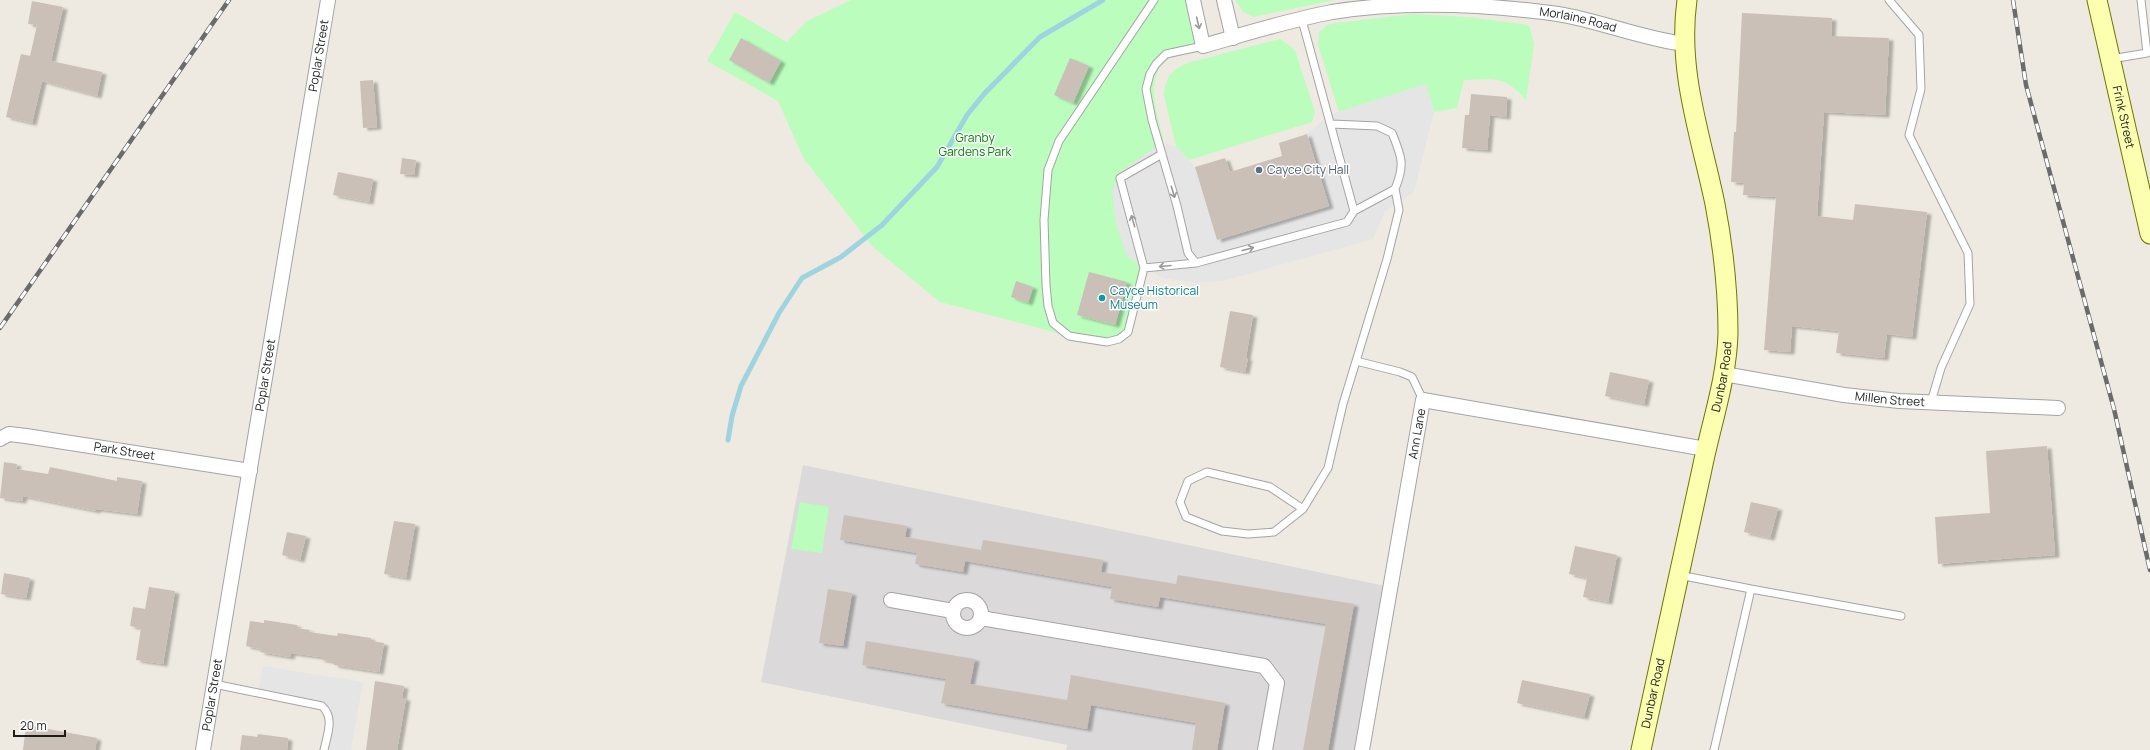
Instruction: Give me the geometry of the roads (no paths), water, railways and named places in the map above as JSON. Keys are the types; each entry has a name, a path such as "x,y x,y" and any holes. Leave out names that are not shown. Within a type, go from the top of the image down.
{"street":[{"name":"Poplar Street","path":"203,750 328,0"},
{"path":"1193,0 1203,46"},
{"path":"1224,0 1233,38"},
{"name":"Dunbar Road","path":"1641,750 1706,449 1724,374 1728,333 1721,240 1714,202 1692,110 1685,44 1687,0"},
{"name":"Frink Street","path":"2097,0 2150,234"},
{"name":"Morlaine Road","path":"1203,46 1331,12 1368,7 1438,4 1560,15 1612,25 1667,42 1685,44"},
{"name":"Millen Street","path":"1724,374 1844,395 1931,402 2058,408"},
{"name":"Ann Lane","path":"1362,750 1423,400 1706,449"},
{"name":"Park Street","path":"0,439 9,434 26,436 250,471"},
{"path":"891,600 953,611"},
{"path":"962,600 971,600 980,608 981,618 975,626 966,628 957,624 954,620 953,611 962,600"},
{"path":"981,618 1264,666 1277,683 1265,750"}],"lane":[{"path":"1154,0 1059,141 1048,170 1044,220 1048,306 1053,324 1069,336 1107,342 1119,340 1128,332 1144,268 1120,178 1162,154"},
{"path":"1889,0 1919,35 1921,89 1909,135 1968,253 1970,304 1941,368 1931,402"},
{"path":"2110,59 2147,53 2141,0"},
{"path":"1302,20 1332,124 1354,211"},
{"path":"1196,263 1188,253 1177,206 1152,120 1146,89 1150,74 1156,64 1166,54 1203,46"},
{"path":"1303,509 1270,487 1207,472 1188,481 1180,502 1186,517 1222,531 1248,534 1274,532 1303,509 1328,468 1343,404 1387,260 1399,210 1395,189 1402,172 1399,150 1392,133 1377,126 1332,124"},
{"path":"1144,268 1196,263 1347,222 1354,211 1395,189"},
{"path":"1356,361 1400,372 1412,377 1423,400"},
{"path":"1679,575 1901,616"},
{"path":"1714,750 1751,589"},
{"path":"214,684 322,706 328,711 330,720 324,750"}],"waterway":[{"path":"728,440 732,416 741,386 779,313 802,278 841,257 882,225 937,167 967,115 984,94 1040,37 1103,0"}],"railway":[{"path":"0,328 229,0"},
{"path":"2013,0 2026,85 2114,409 2150,570"}],"place":[{"name":"Cayce City Hall","path":"1259,170"},
{"name":"Cayce Historical Museum","path":"1102,298"}],"park label":[{"name":"Granby Gardens Park","path":"975,145"}]}
